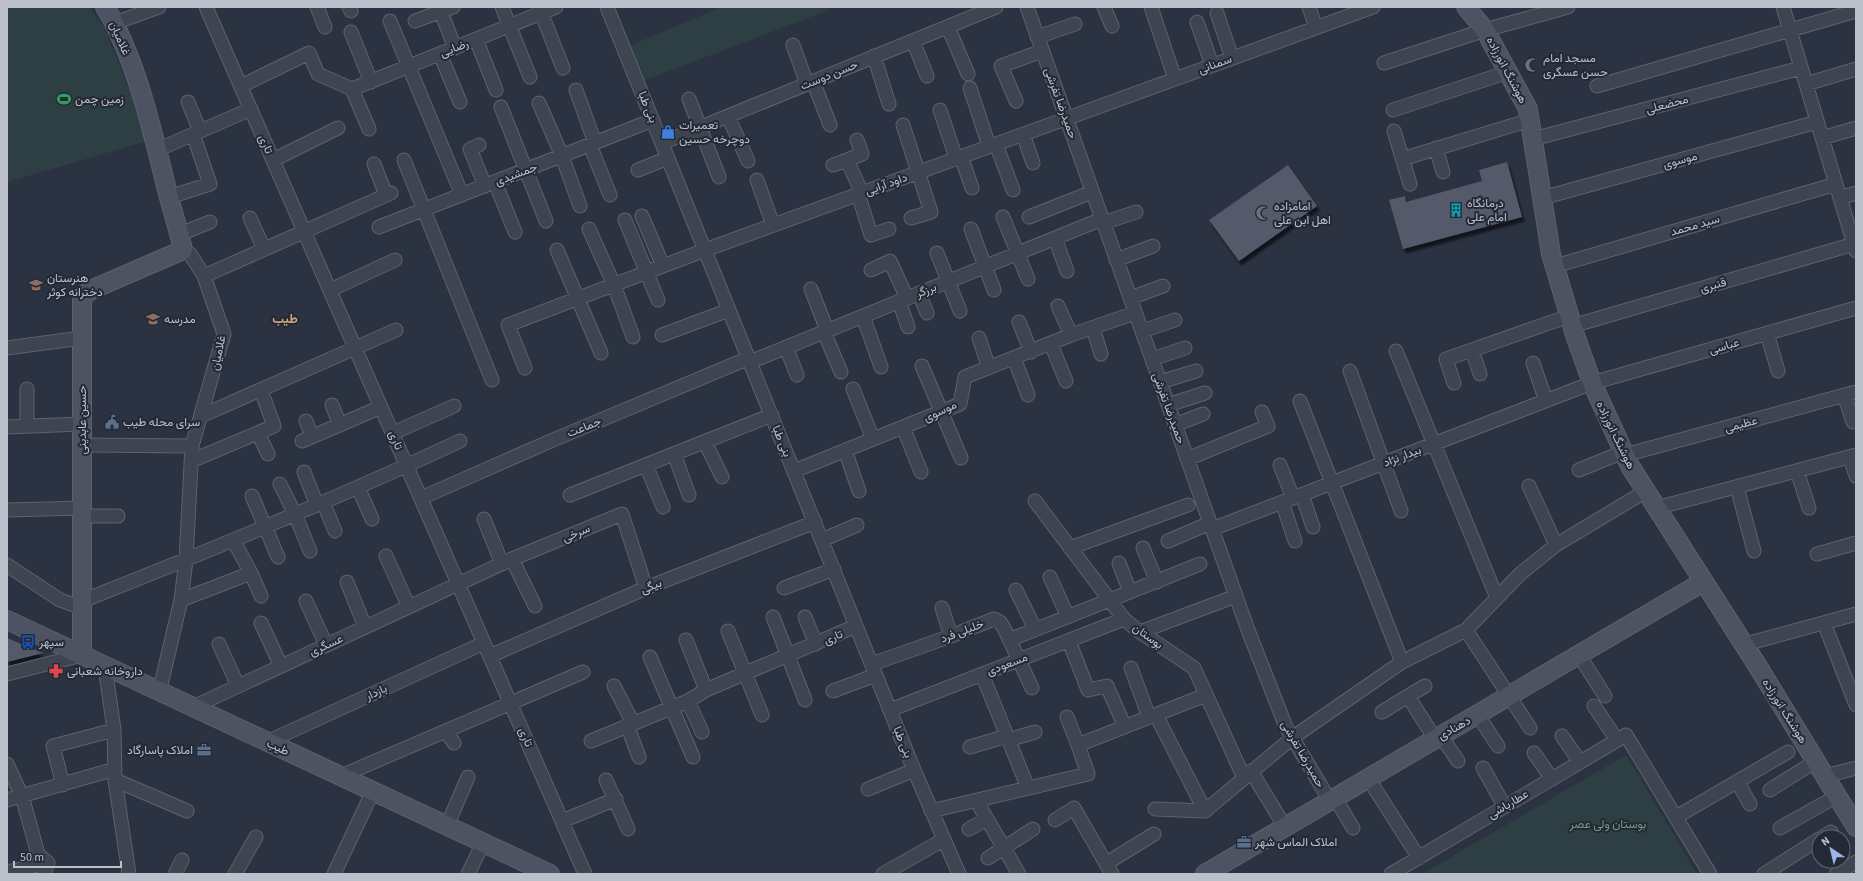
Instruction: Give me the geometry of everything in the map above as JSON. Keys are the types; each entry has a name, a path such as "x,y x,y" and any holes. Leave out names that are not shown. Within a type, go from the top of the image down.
{"main road":[{"name":"غلامیان","path":"105,7 115,23 128,55 158,150 182,242"},
{"name":"هوشنگ انورزاده","path":"1466,7 1485,30 1528,109 1551,254 1571,321 1592,383 1624,454 1656,508 1856,827"},
{"name":"حسین عابدینی","path":"82,656 82,300 85,294 93,289 182,242"},
{"name":"دهنادی","path":"1205,874 1703,582"},
{"name":"طیب","path":"7,620 547,873"}],"street":[{"path":"115,23 159,7"},
{"name":"تاری","path":"206,7 585,874"},
{"path":"317,7 325,27"},
{"path":"416,21 454,7"},
{"path":"502,7 530,77"},
{"name":"رضایی","path":"352,89 509,26 540,10 556,7"},
{"name":"بنی طبا","path":"607,7 931,810 954,872"},
{"name":"حسن دوست","path":"662,143 996,7"},
{"name":"حمیدرضا تفرشی","path":"1028,7 1037,37 1236,596 1286,727 1333,799 1354,828"},
{"path":"1104,7 1112,26"},
{"path":"1151,7 1175,79"},
{"path":"1309,7 1316,28"},
{"path":"1384,63 1485,30 1568,7"},
{"path":"1783,7 1855,249"},
{"name":"سمنانی","path":"1067,118 1316,28 1366,8"},
{"path":"540,10 563,68"},
{"path":"1597,86 1856,11"},
{"path":"441,12 455,48"},
{"path":"1217,13 1232,58"},
{"path":"390,21 462,195"},
{"path":"1197,22 1212,65"},
{"path":"1037,37 1074,24"},
{"path":"948,27 968,74"},
{"path":"351,32 371,82"},
{"path":"476,39 496,90"},
{"path":"913,41 927,76"},
{"path":"793,45 830,125"},
{"path":"1016,101 1001,66 1042,51"},
{"path":"241,86 309,53 318,74 352,89 369,129"},
{"path":"440,54 460,102"},
{"path":"874,56 889,104"},
{"name":"محضعلی","path":"1533,139 1801,68"},
{"path":"1806,84 1856,69"},
{"path":"1393,110 1508,72"},
{"path":"970,88 1013,190"},
{"path":"576,90 610,195"},
{"path":"689,99 719,177"},
{"path":"169,196 210,184 188,102"},
{"path":"540,103 562,156 580,206"},
{"path":"501,107 546,221"},
{"path":"158,150 251,109"},
{"path":"940,110 972,188"},
{"path":"728,116 748,161"},
{"name":"داود آرایی","path":"526,368 508,325 705,250 1067,118"},
{"name":"جمشیدی","path":"380,227 653,120"},
{"path":"1402,159 1530,120"},
{"name":"موسوی","path":"1542,198 1817,122"},
{"path":"902,125 931,212 912,218"},
{"path":"273,160 338,128"},
{"path":"1822,138 1856,128"},
{"path":"1394,131 1410,184"},
{"path":"1023,134 1033,163"},
{"path":"856,140 862,154 839,160 860,194 871,235 889,229"},
{"path":"474,147 490,184 515,232"},
{"path":"1436,148 1443,172"},
{"path":"638,170 668,158"},
{"path":"404,160 492,380"},
{"path":"204,276 304,230 388,194 374,164"},
{"path":"757,180 773,225"},
{"name":"سید محمد","path":"1555,266 1836,184"},
{"path":"1029,217 1092,192"},
{"path":"1840,198 1856,193"},
{"name":"برزگر","path":"749,360 786,347 1055,238 1103,221 1136,212"},
{"path":"642,216 663,266"},
{"path":"1003,217 1028,279"},
{"path":"250,218 264,249"},
{"path":"625,220 658,300"},
{"path":"182,242 210,222"},
{"path":"589,229 614,285 633,337"},
{"path":"971,229 994,290"},
{"path":"1055,238 1067,271"},
{"name":"غلامیان","path":"159,692 181,600 186,560 192,446 202,416 224,334 204,276 182,242"},
{"path":"1116,260 1153,246"},
{"name":"قنبری","path":"1454,383 1446,359 1472,350 1571,321 1855,249"},
{"path":"557,250 601,353"},
{"path":"937,253 960,311"},
{"path":"330,290 395,260"},
{"path":"871,270 890,260 903,300 908,327"},
{"path":"1130,298 1163,286"},
{"path":"811,289 825,331 842,372"},
{"path":"919,293 927,313"},
{"path":"1058,306 1071,335"},
{"name":"عباسی","path":"1592,383 1856,308"},
{"path":"662,335 729,310"},
{"name":"موسوی","path":"794,471 960,404 965,377 1071,335 1135,313"},
{"path":"862,316 881,367"},
{"path":"1142,331 1175,320"},
{"path":"1019,322 1031,352"},
{"path":"1093,328 1101,354"},
{"path":"202,416 396,330"},
{"path":"1767,333 1778,371"},
{"path":"7,348 81,338"},
{"path":"979,338 989,368"},
{"path":"1051,344 1066,381"},
{"path":"786,347 797,376"},
{"path":"1152,359 1185,348"},
{"path":"1472,350 1480,374"},
{"path":"1396,351 1434,444 1500,594"},
{"path":"1014,358 1028,395"},
{"name":"جماعت","path":"421,498 553,440 749,360"},
{"path":"1533,363 1546,401"},
{"path":"922,366 961,458"},
{"path":"1160,382 1196,371"},
{"path":"1350,371 1401,511"},
{"name":"بیدار نژاد","path":"1168,541 1292,499 1592,383"},
{"path":"853,388 872,439"},
{"path":"27,389 27,426"},
{"path":"191,461 274,426 261,390"},
{"path":"1168,405 1206,393"},
{"path":"1850,393 1853,422"},
{"name":"عظیمی","path":"1579,470 1624,454 1850,393"},
{"path":"1300,401 1402,662"},
{"path":"332,405 340,425"},
{"path":"393,433 454,406"},
{"path":"306,421 307,438 381,407"},
{"path":"1187,459 1268,426 1262,412"},
{"path":"1175,425 1203,414"},
{"path":"570,496 772,415"},
{"path":"7,427 82,424"},
{"path":"903,427 921,472"},
{"path":"258,433 268,454"},
{"path":"7,565 60,600 82,604 407,466 460,441"},
{"path":"705,442 722,477"},
{"path":"82,446 192,446"},
{"path":"845,450 859,491"},
{"path":"674,454 689,494"},
{"path":"1656,508 1853,456 1856,476"},
{"path":"646,465 663,506"},
{"path":"1280,465 1292,499 1295,541"},
{"path":"1797,471 1809,508"},
{"path":"304,472 335,531"},
{"path":"280,484 295,514 310,551"},
{"path":"1529,486 1556,545"},
{"path":"358,487 372,519"},
{"path":"1737,487 1754,551"},
{"path":"1155,809 1205,811 1292,738 1402,662 1466,630 1520,574 1556,545 1646,491"},
{"path":"252,496 278,557"},
{"path":"1292,499 1313,527"},
{"name":"بوستان","path":"1035,501 1124,619 1140,632 1194,668 1206,695 1248,775 1285,827"},
{"path":"1070,548 1188,504"},
{"path":"7,510 82,512 118,516"},
{"name":"سرخی","path":"458,584 622,514 646,588"},
{"path":"484,519 507,562 535,606"},
{"name":"بیگی","path":"490,656 646,588 815,522"},
{"path":"822,540 857,525"},
{"path":"233,540 251,573 261,596"},
{"path":"1816,554 1856,543"},
{"path":"1143,548 1157,582"},
{"path":"386,556 409,607"},
{"path":"1119,563 1130,592"},
{"path":"1009,640 1200,564"},
{"path":"784,588 834,569"},
{"path":"181,600 251,573"},
{"path":"1050,577 1068,617"},
{"path":"348,582 365,627"},
{"name":"عسگری","path":"193,707 458,584"},
{"path":"1016,590 1035,630"},
{"path":"1140,632 1236,596"},
{"path":"306,601 326,645"},
{"path":"942,608 951,636"},
{"path":"1742,645 1856,614"},
{"path":"773,617 805,700"},
{"path":"805,617 816,644"},
{"name":"خلیلی فرد","path":"834,691 874,669 994,619 1000,622 1004,628 1032,688"},
{"name":"مسعودی","path":"890,710 1124,619"},
{"path":"1824,623 1856,705"},
{"path":"261,624 281,666"},
{"name":"تاری","path":"591,741 688,701 706,690 856,626"},
{"path":"1466,630 1508,697 1530,728"},
{"path":"728,631 762,715"},
{"path":"686,640 706,690"},
{"path":"1069,641 1088,690 1107,686 1125,727"},
{"name":"بازدار","path":"267,742 484,642"},
{"path":"219,644 238,686"},
{"path":"1579,655 1605,696"},
{"path":"7,674 82,656"},
{"path":"650,657 693,757"},
{"path":"105,666 114,730 115,775 129,874"},
{"path":"1131,668 1153,716 1205,811"},
{"path":"340,776 446,732 583,672"},
{"path":"982,674 1028,788"},
{"path":"614,686 630,724 639,757"},
{"path":"1382,712 1425,686"},
{"path":"1078,745 1206,695"},
{"path":"1408,696 1438,738 1458,761"},
{"path":"688,701 702,732"},
{"path":"1594,706 1622,738 1676,817 1710,874"},
{"path":"1477,714 1498,746"},
{"path":"931,810 1088,774 1067,717"},
{"path":"63,785 53,746 114,730"},
{"path":"446,732 454,744"},
{"path":"970,748 1035,732"},
{"path":"1562,736 1580,762"},
{"name":"عطارباشی","path":"1391,874 1622,738"},
{"path":"1676,817 1788,752"},
{"path":"1534,753 1552,779"},
{"path":"7,764 22,796 38,854 46,868 7,872"},
{"path":"1483,768 1505,807"},
{"path":"1770,790 1820,769 1856,768"},
{"path":"868,789 914,770"},
{"path":"7,800 63,785 115,775 187,811"},
{"path":"447,826 468,777"},
{"path":"1368,778 1419,858"},
{"path":"606,780 616,799 628,829"},
{"path":"1737,781 1750,804"},
{"path":"334,874 372,791"},
{"path":"1780,828 1837,796"},
{"path":"562,821 616,799"},
{"path":"980,807 1019,874"},
{"path":"1055,820 1074,808 1109,868 1154,834"},
{"path":"969,829 987,819"},
{"path":"988,858 1033,829"},
{"path":"235,874 256,837"},
{"path":"883,874 943,840"},
{"path":"468,874 483,843"},
{"path":"1768,873 1811,844"},
{"path":"175,874 182,860"},
{"path":"1836,874 1856,862"}],"green space":[{"path":"7,7 89,7 104,28 151,140 7,182"},
{"path":"722,7 828,7 829,10 643,81 629,46"},
{"name":"بوستان ولی عصر","path":"1626,755 1697,874 1422,874"}],"building":[{"name":"درمانگاه امام علی","path":"1507,162 1522,217 1403,249 1389,200 1405,196 1406,202 1482,181 1479,170"},
{"name":"امامزاده اهل ابن علی","path":"1288,165 1317,206 1239,261 1209,220"},
{"path":"7,638 43,653 7,662"}],"place":[{"name":"مسجد امام حسن عسگری","path":"1532,65"},
{"name":"زمین چمن","path":"64,99"},
{"name":"تعمیرات دوچرخه حسین","path":"668,132"},
{"name":"درمانگاه امام علی","path":"1456,210"},
{"name":"امامزاده اهل ابن علی","path":"1263,213"},
{"name":"هنرستان دخترانه کوثر","path":"36,285"},
{"name":"مدرسه","path":"153,319"},
{"name":"سرای محله طیب","path":"112,422"},
{"name":"سپهر","path":"28,642"},
{"name":"داروخانه شعبانی","path":"56,671"},
{"name":"املاک پاسارگاد","path":"204,750"},
{"name":"املاک الماس شهر","path":"1244,842"}],"district":[{"name":"طیب","path":"285,318"}]}
